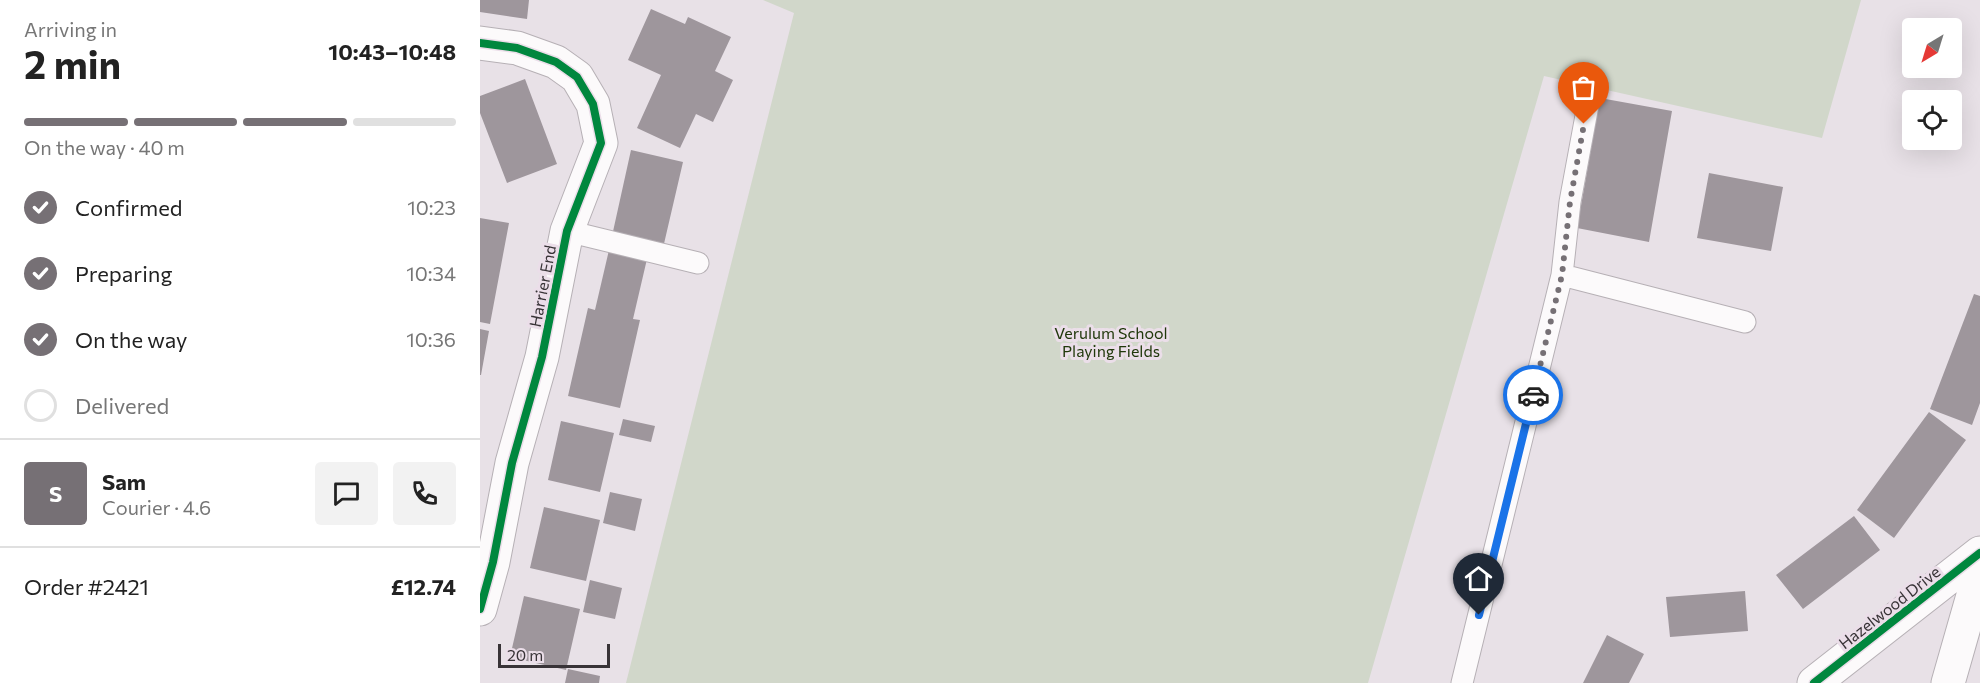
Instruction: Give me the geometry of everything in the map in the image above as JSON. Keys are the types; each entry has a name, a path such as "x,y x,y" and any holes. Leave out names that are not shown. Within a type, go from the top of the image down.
{"street":[{"name":"Harrier End","path":"480,43 516,48 556,62 577,77 593,104 601,143 567,231 542,357 512,463 483,589"},
{"name":"Hazelwood Drive","path":"1814,683 1980,553"},
{"path":"1948,683 1980,571"}],"lane":[{"path":"1462,683 1562,275 1570,202 1588,105"},
{"path":"567,231 698,263"},
{"path":"1562,275 1745,322"}],"green space":[{"name":"Verulum School Playing Fields","path":"763,0 1861,0 1822,138 1544,76 1368,683 626,683 794,13"}],"building":[{"path":"480,0 529,0 527,19 480,12"},
{"path":"651,9 685,24 688,17 731,37 715,71 733,80 713,122 696,114 680,148 637,128 661,75 628,60"},
{"path":"525,79 557,164 507,183 480,113 480,96"},
{"path":"1600,98 1672,111 1649,242 1577,228"},
{"path":"631,150 683,162 663,248 612,236"},
{"path":"1709,173 1783,187 1771,251 1697,238"},
{"path":"480,218 509,223 490,324 480,322"},
{"path":"609,250 647,259 633,319 640,320 620,408 568,396 588,308 595,310"},
{"path":"1974,294 1980,296 1980,403 1972,425 1930,409"},
{"path":"480,329 489,331 481,375 480,375"},
{"path":"1929,412 1966,440 1894,538 1857,510"},
{"path":"623,419 655,426 651,442 619,435"},
{"path":"561,421 614,433 600,492 548,480"},
{"path":"610,492 642,499 635,531 603,523"},
{"path":"544,507 600,520 586,581 530,568"},
{"path":"1854,516 1880,550 1803,609 1776,575"},
{"path":"590,580 622,588 615,619 583,612"},
{"path":"1745,591 1748,631 1670,637 1666,597"},
{"path":"524,596 580,609 566,670 510,657"},
{"path":"1607,635 1644,654 1629,683 1583,683"},
{"path":"568,669 600,676 599,683 565,683"}],"cycle path":[{"path":"480,43 517,48 556,62 577,77 593,104 601,143 567,231 542,357 512,463 493,562 480,609"},
{"path":"1814,683 1980,553"}],"way so far":[{"path":"1533,395 1562,275 1570,202 1584,124"}],"route":[{"path":"1479,615 1533,395"}]}
